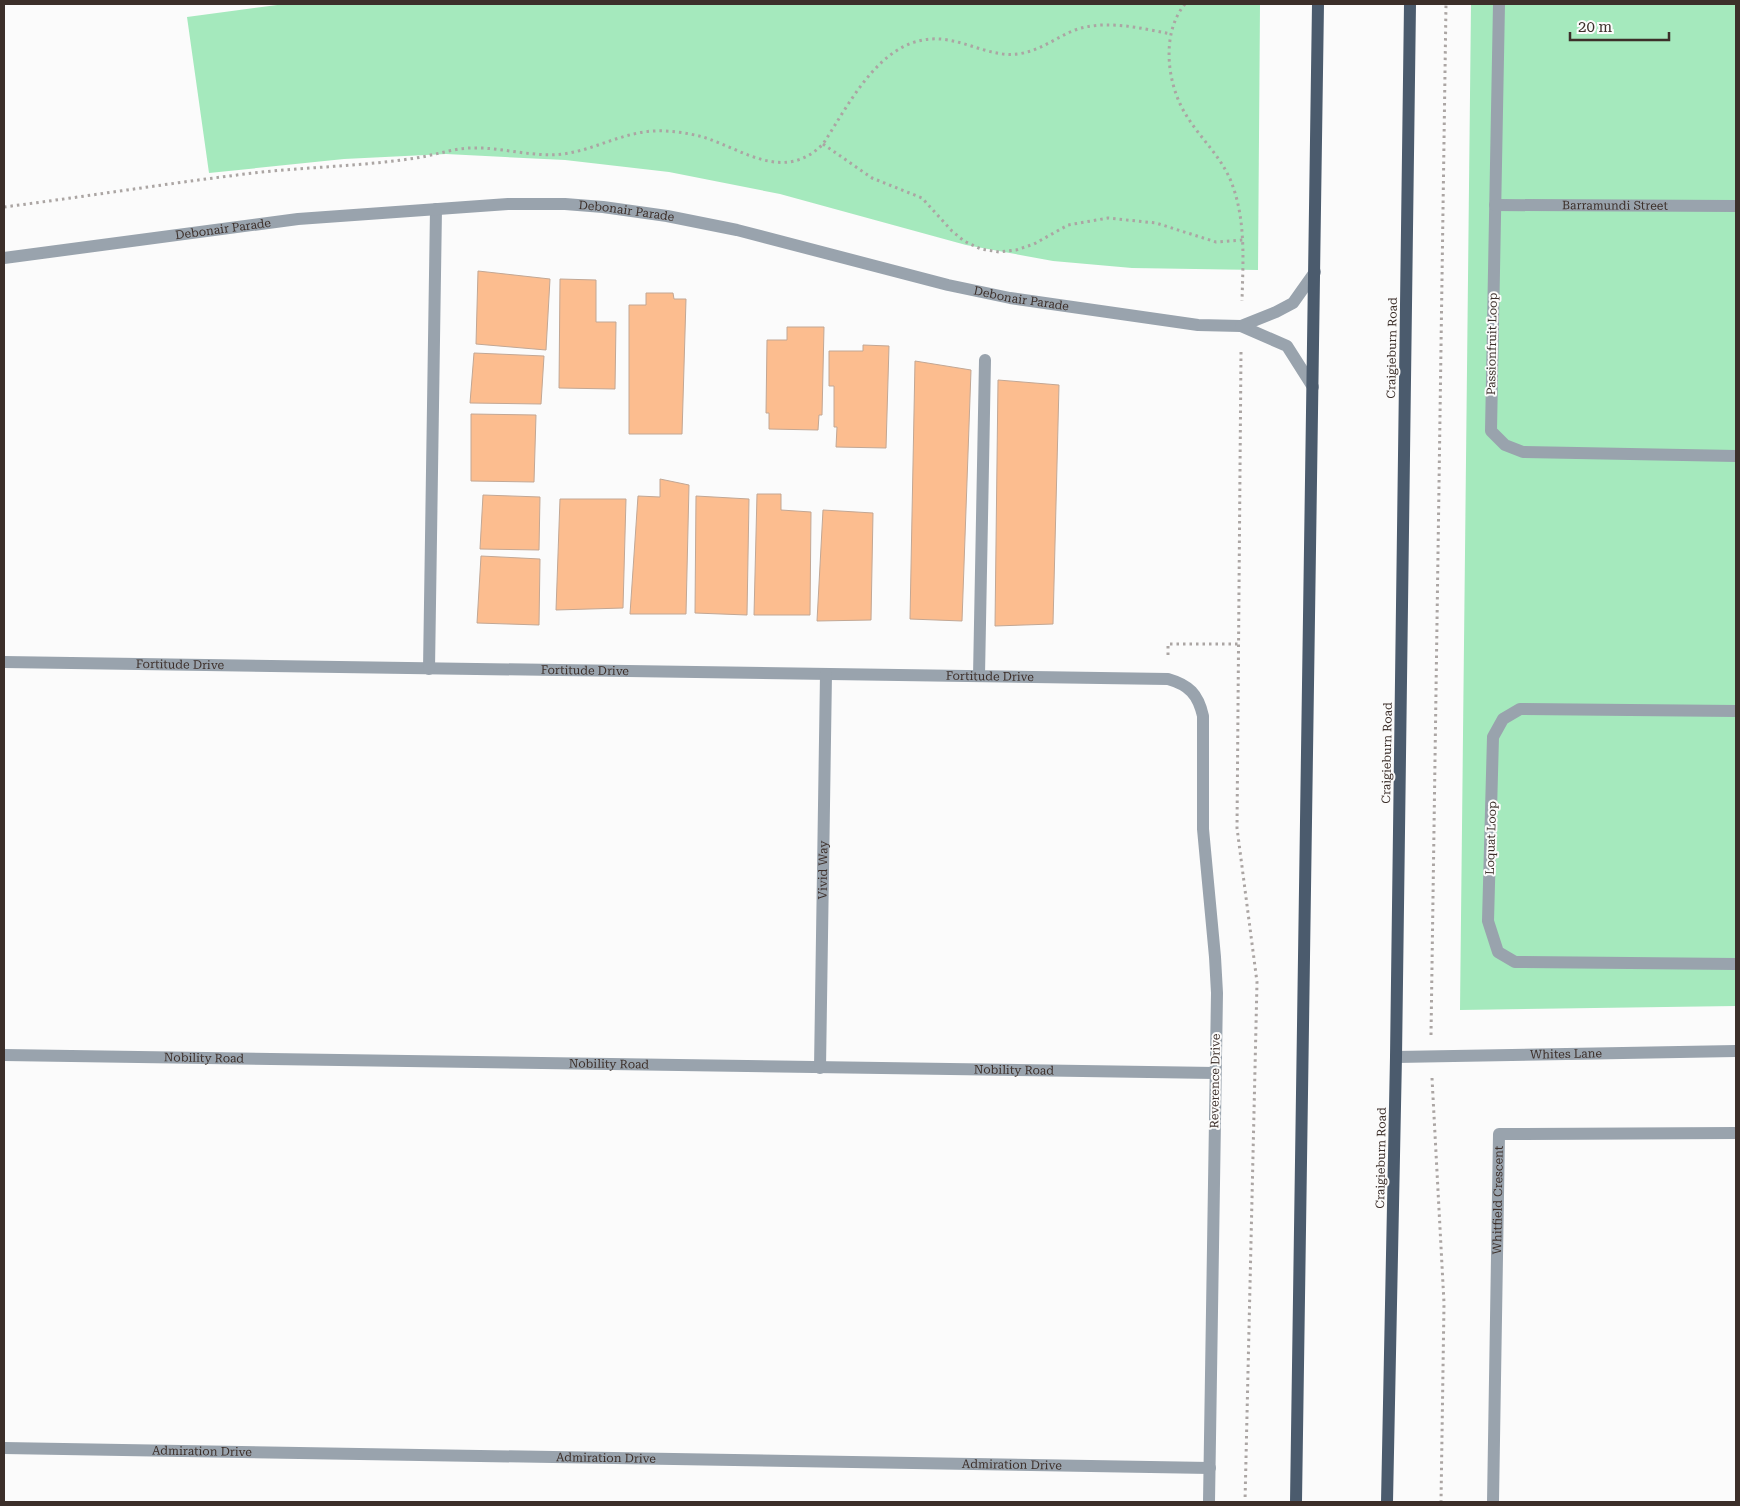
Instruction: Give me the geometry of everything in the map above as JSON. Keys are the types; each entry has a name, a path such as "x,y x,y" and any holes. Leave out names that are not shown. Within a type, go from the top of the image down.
{"main road":[{"path":"1296,1502 1318,4"},
{"name":"Craigieburn Road","path":"1387,1502 1396,1057 1410,4"}],"street":[{"name":"Passionfruit Loop","path":"1499,4 1490,431 1505,445 1523,452 1736,456"},
{"name":"Debonair Parade","path":"4,258 298,219 508,204 565,204 667,216 818,249 948,285 1010,298 1198,324 1241,326"},
{"name":"Barramundi Street","path":"1495,205 1736,206"},
{"path":"429,669 436,209"},
{"path":"1241,326 1276,312 1292,302 1315,272"},
{"path":"1241,326 1287,346 1313,387"},
{"path":"980,676 985,360"},
{"name":"Fortitude Drive","path":"4,662 1168,679"},
{"name":"Vivid Way","path":"820,1068 826,674"},
{"name":"Reverence Drive","path":"1168,679 1182,683 1194,692 1200,703 1203,716 1203,829 1216,956 1209,1502"},
{"name":"Loquat Loop","path":"1736,711 1520,710 1503,719 1493,737 1488,921 1498,952 1516,962 1736,964"},
{"name":"Whites Lane","path":"1396,1057 1736,1051"},
{"name":"Nobility Road","path":"4,1056 1215,1073"},
{"name":"Whitfield Crescent","path":"1493,1502 1499,1134 1736,1133"},
{"name":"Admiration Drive","path":"4,1448 1210,1468"}],"path":[{"path":"1185,4 1178,12 1171,34 1169,54 1177,99 1187,118 1227,171 1240,216 1243,240 1237,828 1257,982 1245,1502"},
{"path":"1441,1502 1444,1303 1430,1056 1446,4"},
{"path":"4,207 260,173 412,159 458,149 503,148 548,154 564,154 634,133 655,131 703,138 752,158 771,162 805,158 823,144 868,74 883,60 917,40 937,38 1003,55 1037,49 1072,31 1091,26 1114,25 1171,34"},
{"path":"823,144 872,178 922,198 952,231 964,241 981,249 999,252 1016,250 1034,244 1068,225 1108,218 1156,223 1216,242 1243,240"},
{"path":"1168,679 1168,644 1238,644"}],"green space":[{"path":"285,4 1260,4 1258,270 1132,268 1053,261 966,245 780,194 669,172 565,160 446,154 344,159 209,173 187,17"},
{"path":"1471,4 1736,4 1736,1006 1460,1010"}],"building":[{"path":"478,271 550,279 546,350 476,344"},
{"path":"560,279 596,280 596,322 616,322 615,389 559,388"},
{"path":"646,293 673,293 674,299 686,299 682,434 629,434 629,305 646,305"},
{"path":"787,327 824,327 822,415 819,415 818,430 769,429 769,413 766,413 767,340 787,340"},
{"path":"863,345 889,346 886,448 836,447 837,427 834,427 834,386 829,386 829,351 863,351"},
{"path":"474,353 544,356 541,404 470,403"},
{"path":"915,361 971,370 962,621 910,619"},
{"path":"998,380 1059,385 1053,624 995,626"},
{"path":"471,414 536,415 534,482 471,481"},
{"path":"660,479 689,485 686,614 630,614 638,496 660,497"},
{"path":"757,494 781,494 781,510 811,512 810,615 754,615"},
{"path":"483,495 540,497 539,550 480,549"},
{"path":"696,496 749,499 747,615 695,613"},
{"path":"560,499 626,499 623,608 556,610"},
{"path":"823,510 873,513 871,620 817,621"},
{"path":"481,556 540,559 539,625 477,623"}]}
